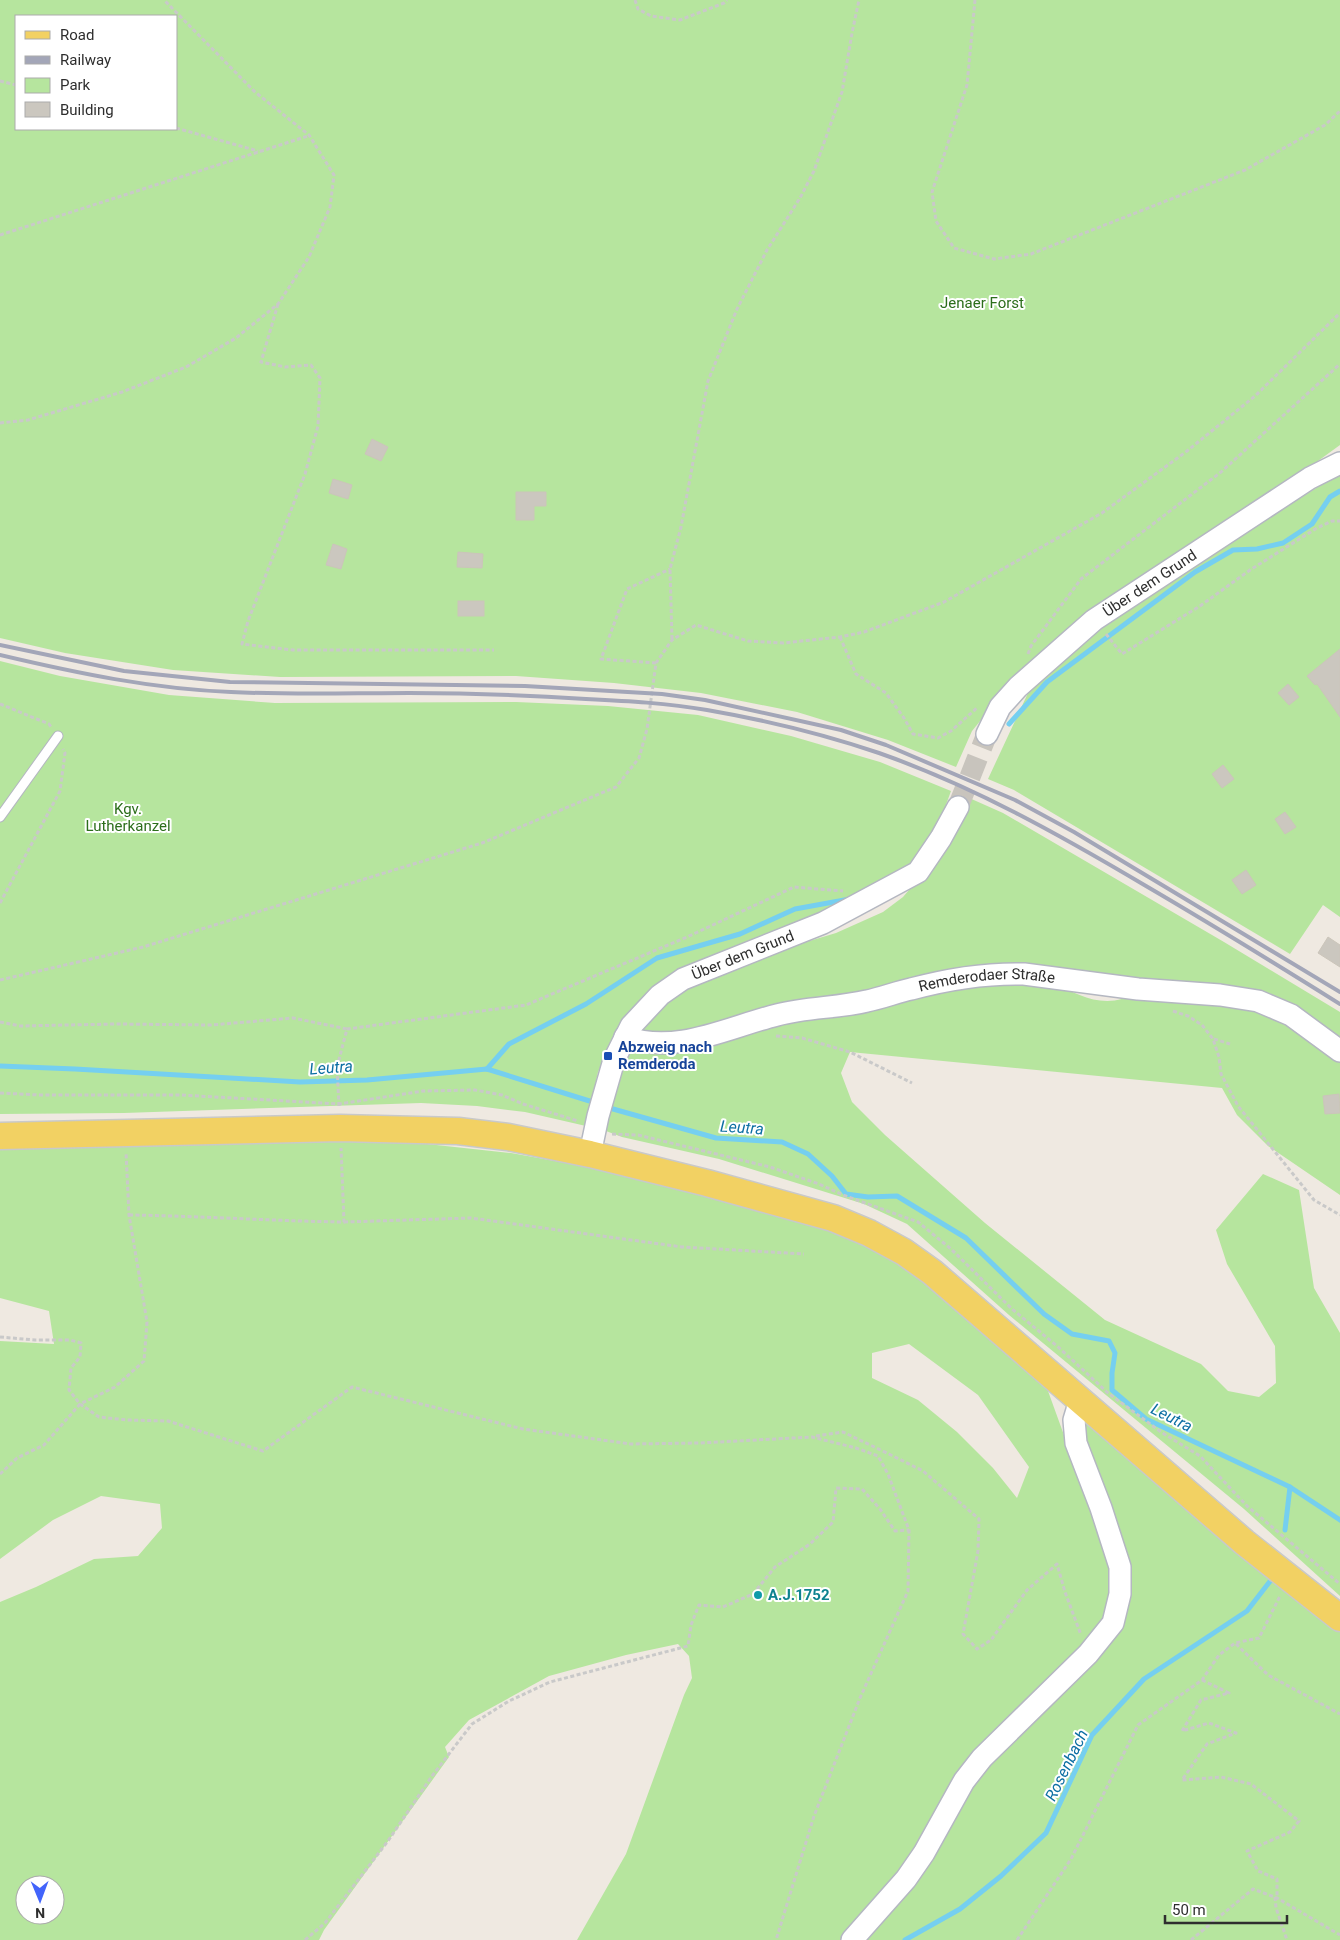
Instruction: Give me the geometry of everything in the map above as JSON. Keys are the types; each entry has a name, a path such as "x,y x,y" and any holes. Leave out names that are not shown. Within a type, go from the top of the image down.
{"main road":[{"path":"0,1136 340,1128 458,1131 508,1137 594,1134 782,1203 833,1218 869,1233 904,1252 932,1272 1244,1542 1340,1618"}],"street":[{"name":"Über dem Grund","path":"987,734 1000,707 1018,687 1094,620 1310,478 1340,463"},
{"name":"Über dem Grund","path":"594,1134 609,1075 625,1036 646,1009 660,995 683,979 823,923 918,872 941,838 958,807"},
{"name":"Remderodaer Straße","path":"625,1036 647,1042 709,1036 762,1018 800,1010 866,1002 919,987 966,978 1007,973 1138,989 1220,995 1258,1001 1291,1015 1340,1051"},
{"path":"852,1940 906,1879 924,1853 964,1781 982,1758 1088,1654 1113,1623 1118,1608 1121,1580 1120,1567 1101,1508 1076,1444 1074,1420 1080,1400"}],"lane":[{"path":"0,817 58,736"}],"path":[{"path":"164,0 255,92 309,135 334,174 330,207 309,257 278,304 261,362 284,367 311,366 320,378 318,426 305,474 248,622 242,644 293,650 494,650"},
{"path":"635,0 638,9 650,16 680,20 724,3 727,0"},
{"path":"672,640 670,568 681,527 708,381 737,310 762,258 800,198 814,171 842,92 859,0"},
{"path":"975,0 967,86 932,192 936,221 954,248 994,259 1031,254 1245,170 1325,125 1340,111"},
{"path":"0,81 15,85"},
{"path":"178,129 258,152"},
{"path":"0,235 309,135"},
{"path":"0,423 28,420 122,392 186,367 236,338 278,304"},
{"path":"0,980 143,947 473,845 616,787 639,758 648,729 656,664 672,640 696,624 748,641 783,644 864,632 944,602 1102,513 1187,451 1255,396 1340,312"},
{"path":"1018,687 1030,646 1081,578 1221,472 1340,364"},
{"path":"1101,629 1122,654 1200,606 1250,570 1317,528 1340,521"},
{"path":"656,664 601,659 627,589 670,568"},
{"path":"840,637 856,674 886,693 913,734 938,738 951,731 986,699 1000,707"},
{"path":"0,704 49,724 58,736 65,753 60,791 0,903"},
{"path":"0,1022 20,1026 210,1025 293,1018 347,1029 526,1005 687,937 794,887 879,894"},
{"path":"1170,1011 1188,1016 1202,1025 1213,1039 1219,1057 1221,1074 1238,1106 1314,1200 1340,1215"},
{"path":"338,1099 337,1067 347,1029"},
{"path":"773,1035 802,1038 850,1052 912,1083"},
{"path":"1213,1039 1230,1044"},
{"path":"0,1093 39,1095 181,1095 339,1104 423,1091 475,1090 502,1095 523,1104 583,1122 594,1134 638,1135 770,1167 819,1184 843,1195 918,1222 951,1249 1012,1310 1057,1346 1108,1393 1161,1432 1200,1456 1248,1506 1340,1584"},
{"path":"340,1128 344,1222"},
{"path":"0,1474 17,1458 44,1445 80,1404 115,1387 144,1361 147,1322 129,1215 125,1134"},
{"path":"129,1215 186,1216 272,1222 471,1218 682,1247 804,1254"},
{"path":"0,1337 70,1340 81,1344 80,1357 71,1368 69,1390 80,1404 99,1417 168,1421 263,1450 352,1386 524,1429 631,1444 700,1443 812,1437 843,1432 922,1471 979,1519 978,1550 963,1634 977,1649 991,1640 1027,1590 1057,1564 1065,1592 1088,1654"},
{"path":"776,1940 818,1807 860,1698 908,1591 909,1530 888,1474 878,1456 856,1448 812,1437"},
{"path":"305,1940 325,1923 388,1841 432,1776 472,1724 509,1701 550,1682 688,1646 691,1625 699,1604 723,1607 753,1594 775,1567 810,1544 832,1522 836,1488 862,1489 880,1509 895,1531 909,1530"},
{"path":"1016,1940 1071,1860 1138,1725 1202,1680 1219,1655 1235,1643 1259,1638 1280,1596 1291,1579"},
{"path":"1235,1643 1268,1675 1340,1714"},
{"path":"1202,1680 1229,1693 1201,1700 1182,1731 1209,1723 1236,1733 1207,1744 1182,1780 1221,1777 1251,1784 1299,1821 1290,1832 1247,1851 1258,1871 1277,1879 1276,1908 1287,1940"},
{"path":"1191,1940 1253,1889 1276,1898 1340,1934"}],"green space":[{"name":"Jenaer Forst","path":"0,0 1340,0 1340,445 1011,683 972,731 956,767 888,740 797,712 701,693 614,683 516,676 280,677 173,670 65,653 0,638"},
{"path":"1340,473 1340,917 1323,905 1290,954 1014,790 988,779 1028,693 1095,627"},
{"name":"Kgv. Lutherkanzel","path":"0,661 60,676 169,695 275,703 516,702 608,706 698,715 791,736 880,762 951,791 939,824 910,864 818,913 703,959 656,985 617,1032 598,1072 586,1126 525,1112 477,1106 421,1103 124,1113 0,1114"},
{"path":"967,797 1003,813 1340,1012 1340,1046 1293,1012 1054,975 754,1018 644,1037 641,1026 663,1000 740,962 836,933 883,912 903,897 915,883 937,851"},
{"path":"1053,981 1073,992 1094,1000 1116,1000 1138,992 1257,1004 1340,1057 1340,1195 1268,1146 1237,1115 1222,1088 850,1052 841,1073 852,1102 885,1135 985,1223 1105,1320 1201,1364 1228,1391 1259,1397 1276,1383 1275,1346 1227,1264 1216,1230 1263,1174 1299,1190 1314,1288 1340,1333 1340,1596 1244,1509 1009,1315 907,1224 864,1204 719,1159 622,1137 606,1131 608,1105 623,1059 632,1050 639,1047 938,985"},
{"path":"313,1139 427,1144 511,1153 588,1167 729,1198 837,1231 883,1252 928,1279 1048,1391 1073,1460 1088,1452 1081,1420 1085,1418 1340,1625 1340,1940 577,1940 626,1854 684,1695 692,1678 689,1656 678,1644 626,1655 549,1676 469,1720 445,1747 449,1757 324,1930 319,1940 0,1940 0,1602 94,1559 138,1556 162,1528 160,1504 101,1496 53,1520 0,1559 0,1341 54,1344 49,1311 0,1298 0,1145","holes":["909,1344 978,1395 1029,1467 1017,1498 993,1468 957,1432 918,1400 872,1378 872,1353"]}],"building":[{"path":"372,439 388,447 381,461 365,454"},
{"path":"333,479 352,485 348,499 329,493"},
{"path":"516,492 546,492 546,506 534,506 534,520 516,520"},
{"path":"333,544 347,549 341,569 326,565"},
{"path":"458,552 483,554 482,568 457,567"},
{"path":"458,601 484,601 484,616 458,616"},
{"path":"1340,649 1340,717 1317,684 1315,685 1307,676"},
{"path":"1288,684 1299,697 1289,705 1278,693"},
{"path":"1223,765 1234,779 1222,788 1212,774"},
{"path":"1285,812 1296,827 1285,834 1275,819"},
{"path":"1246,870 1256,885 1242,894 1232,880"},
{"path":"1328,937 1340,945 1340,967 1318,953"},
{"path":"1339,1094 1340,1113 1325,1114 1323,1096"}],"waterway":[{"path":"1009,724 1047,682 1195,572 1233,550 1257,549 1283,543 1312,524 1330,497 1340,491"},
{"path":"487,1069 509,1044 586,1004 657,958 740,934 795,909 850,899"},
{"name":"Leutra","path":"0,1066 300,1082 367,1080 487,1069 596,1103"},
{"name":"Leutra","path":"606,1107 716,1138 782,1142 808,1154 832,1176 846,1194 868,1197 897,1196 966,1238 1044,1314 1072,1334 1109,1341 1115,1353 1112,1390 1146,1419 1290,1487 1340,1520"},
{"name":"Rosenbach","path":"1285,1530 1290,1487"},
{"name":"Rosenbach","path":"905,1940 960,1909 1001,1876 1046,1833 1092,1735 1144,1679 1247,1611 1271,1580"}],"tunnel":[{"path":"958,807 987,734"}],"railway":[{"path":"0,645 124,671 230,682 525,686 662,694 705,700 841,730 886,745 1015,800 1074,832 1340,992"},
{"path":"0,655 86,674 144,684 202,690 298,694 475,694 632,702 707,710 750,718 815,734 858,746 914,766 1016,813 1170,900 1340,1004"}],"place":[{"name":"Abzweig nach Remderoda","path":"608,1056"},
{"name":"A.J.1752","path":"758,1595"}]}
